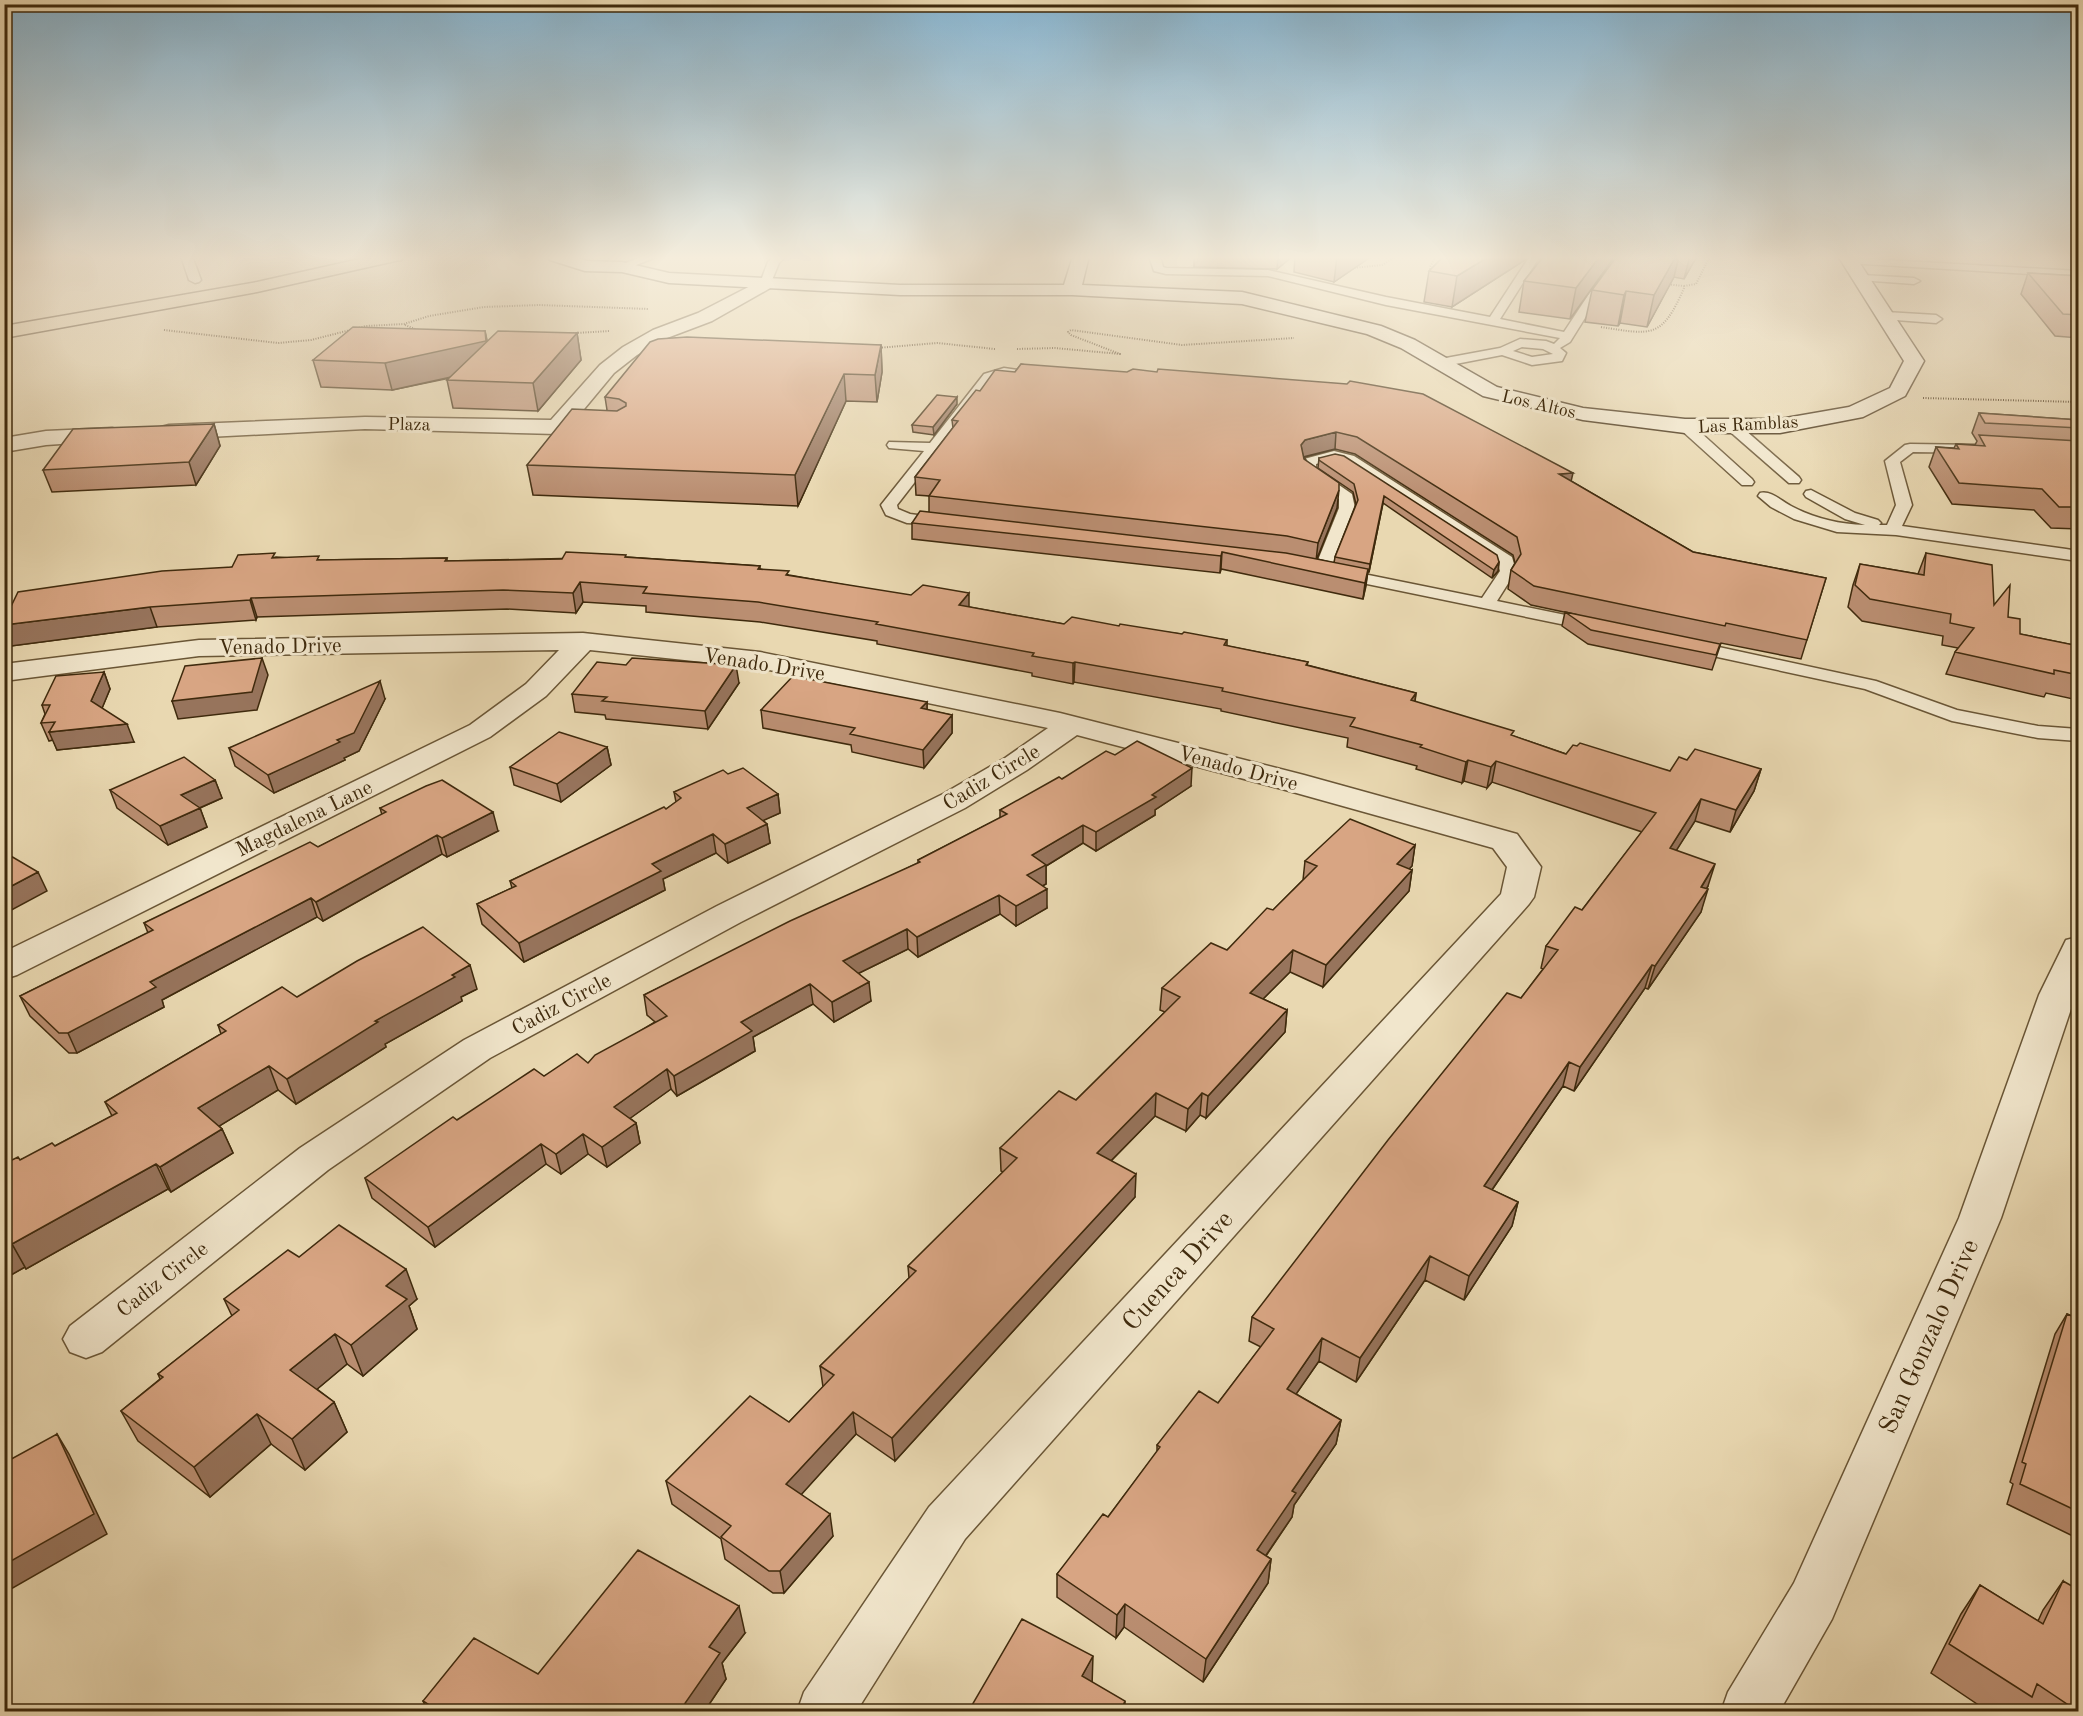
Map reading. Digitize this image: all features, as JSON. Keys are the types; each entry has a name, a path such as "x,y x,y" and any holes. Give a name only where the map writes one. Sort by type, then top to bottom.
{"street":[{"name":"Plaza","path":"4,445 46,438 365,423 568,428 607,369 630,351 656,336"},
{"name":"Los Altos","path":"1389,336 1408,344 1490,392 1583,414 1685,426"},
{"path":"1898,336 1914,361 1898,392"},
{"name":"Las Ramblas","path":"1685,426 1780,426 1855,412 1898,392"},
{"name":"Venado Drive","path":"4,673 199,648 584,641 760,660 1072,725 1293,782 1505,841"},
{"name":"Magdalena Lane","path":"4,967 480,731 536,690 584,641"},
{"name":"Cadiz Circle","path":"86,1339 314,1159 477,1049 729,914 954,801 1016,764 1072,725"},
{"name":"Cuenca Drive","path":"824,1712 947,1523 1517,897 1524,867 1505,841"},
{"name":"San Gonzalo Drive","path":"1748,1712 1813,1601 1980,1218 2057,995 2079,948"}],"lane":[{"path":"1555,349 1568,336"},
{"path":"1520,343 1533,343 1555,349 1560,353 1558,358 1551,361 1520,359 1449,368 1506,351 1510,345 1520,343"},
{"path":"1506,351 1520,359"},
{"path":"954,523 906,518 891,512 889,505 989,376 1004,372 1038,375"},
{"path":"1685,426 1748,482"},
{"path":"1732,426 1794,480"},
{"path":"894,445 934,447"},
{"path":"1893,530 1904,505 1892,460 1910,448 1998,450"},
{"path":"1322,570 1347,508 1347,497 1309,471 1309,462 1334,455 1349,459 1506,560 1509,571 1487,604"},
{"path":"1732,469 1778,466"},
{"path":"1811,494 1850,516 1893,530"},
{"path":"1765,496 1784,509 1811,522 1847,529 1893,530 1978,543 2054,550 2079,556"},
{"path":"1303,566 1603,627"},
{"path":"1673,641 1870,685 1952,715 2038,732 2079,735"}],"path":[{"path":"215,336 278,343 326,336"},
{"path":"1017,349 1054,348 1120,354 1074,336"},
{"path":"1115,336 1141,341 1210,345 1309,336"},
{"path":"868,349 919,344 994,349"},
{"path":"1898,392 1937,399 2079,402"}],"building":[{"path":"342,336 486,336 486,341 385,363 313,360"},
{"path":"493,336 574,336 533,383 447,380"},
{"path":"687,337 881,345 875,375 844,374 795,475 527,465 572,409 617,411 626,406 626,403 619,399 605,397 650,342 658,339"},
{"path":"1021,364 1127,372 1133,369 1157,372 1158,369 1347,384 1350,381 1423,394 1573,473 1559,474 1693,552 1826,578 1807,640 1726,623 1725,626 1534,586 1511,570 1521,554 1517,537 1357,437 1336,432 1305,440 1301,445 1304,459 1339,483 1339,490 1318,543 1287,536 929,496 940,480 915,477 958,421 952,420 976,390 980,391 995,370 1015,372"},
{"path":"937,395 957,397 933,427 912,425"},
{"path":"1979,413 2079,420 2079,428 1985,423"},
{"path":"214,424 189,462 43,470 73,429"},
{"path":"1979,435 2079,441 2079,507 2059,507 2042,489 1959,483 1936,447 1959,449 1956,444 1985,446"},
{"path":"1335,454 1344,456 1497,555 1499,562 1494,570 1384,496 1370,564 1335,557 1358,500 1354,484 1319,460 1319,458"},
{"path":"920,511 1286,553 1368,569 1365,583 1222,552 1221,556 912,523"},
{"path":"566,552 760,566 758,569 789,571 786,575 911,595 923,585 969,593 959,605 1064,624 1072,617 1119,626 1120,624 1182,634 1184,632 1227,640 1224,645 1308,662 1306,665 1416,693 1411,700 1514,731 1511,735 1566,754 1573,745 1577,746 1580,743 1670,771 1679,757 1687,760 1695,749 1761,769 1736,810 1701,799 1670,848 1715,864 1701,887 1708,889 1655,966 1652,965 1580,1067 1569,1062 1484,1186 1518,1202 1469,1276 1430,1256 1360,1358 1322,1338 1287,1389 1341,1420 1292,1491 1296,1493 1257,1550 1271,1559 1206,1659 1125,1604 1117,1615 1057,1574 1103,1514 1108,1517 1160,1447 1157,1445 1199,1391 1218,1403 1274,1329 1252,1317 1388,1140 1507,993 1521,998 1558,950 1546,946 1575,907 1582,910 1656,813 1496,761 1491,767 1468,760 1466,762 1420,747 1422,745 1350,726 1355,718 1222,691 1223,688 1032,656 1034,653 876,624 878,622 758,602 643,593 647,587 580,582 573,593 503,590 251,598 250,600 150,607 4,625 18,592 162,571 232,567 238,555 275,553 272,558 319,556 317,560 447,558 445,561 562,559"},
{"path":"1926,553 1992,565 1994,605 2010,585 2008,617 2020,619 2020,634 2079,646 2079,675 2054,670 2054,674 1955,652 1974,628 1950,623 1951,614 1870,599 1855,585 1860,564 1924,575"},
{"path":"1565,612 1720,644 1716,655 1591,630"},
{"path":"262,658 252,692 172,701 185,666"},
{"path":"632,658 736,665 705,711 602,701 607,697 572,694 597,662 626,665"},
{"path":"104,672 91,701 127,724 49,732 55,722 41,723 50,705 42,705 56,676"},
{"path":"793,676 927,702 921,708 952,715 923,750 850,734 855,728 761,710"},
{"path":"380,681 354,733 337,740 340,742 268,775 229,748"},
{"path":"559,732 607,747 557,784 510,767"},
{"path":"1137,741 1192,768 1152,795 1156,797 1096,832 1083,825 1032,855 1046,865 1027,875 1047,889 1016,906 999,895 917,937 907,929 843,961 869,982 832,1002 810,984 741,1022 752,1031 674,1076 667,1069 614,1107 636,1123 602,1147 583,1134 556,1154 541,1144 428,1227 365,1178 453,1117 457,1120 534,1069 544,1076 577,1054 588,1063 595,1055 667,1016 644,995 790,921 920,862 918,860 1007,814 1000,810 1059,777 1062,779 1106,751 1115,755"},
{"path":"184,757 215,780 181,795 200,808 160,826 110,790"},
{"path":"743,768 778,794 747,808 767,824 725,844 713,834 652,864 661,871 519,943 477,904 516,886 510,881 664,807 666,809 681,798 674,792 723,770 728,774"},
{"path":"442,780 493,812 442,838 437,835 316,902 311,898 150,982 156,987 68,1033 59,1033 20,996 153,930 144,923 310,842 318,847 386,812 380,808"},
{"path":"1350,819 1415,845 1397,864 1412,870 1326,965 1293,950 1250,993 1287,1010 1208,1096 1202,1093 1188,1109 1156,1093 1097,1153 1136,1174 892,1438 853,1412 786,1484 830,1514 780,1571 769,1571 721,1537 731,1526 666,1481 750,1396 789,1422 834,1375 820,1366 916,1271 908,1266 1017,1158 1000,1148 1059,1091 1076,1100 1180,997 1162,988 1211,943 1227,950 1267,908 1273,910 1317,866 1305,861"},
{"path":"4,852 38,872 4,890"},
{"path":"423,927 470,965 452,975 455,977 375,1021 378,1022 287,1079 269,1066 198,1108 222,1129 160,1167 156,1164 12,1244 11,1242 4,1246 4,1164 18,1157 20,1160 52,1143 55,1146 117,1113 105,1102 226,1031 218,1025 282,987 297,997 357,961"},
{"path":"339,1225 406,1269 386,1286 407,1299 351,1345 335,1334 290,1370 334,1402 292,1439 257,1414 194,1467 121,1411 163,1377 158,1374 239,1310 224,1299 288,1250 299,1257"},
{"path":"2067,1314 2079,1319 2079,1512 2020,1484 2026,1464 2022,1462"},
{"path":"57,1434 94,1514 4,1565 4,1463"},
{"path":"638,1550 739,1606 709,1647 720,1653 679,1712 664,1712 655,1705 650,1712 440,1712 423,1701 474,1638 538,1674"},
{"path":"2063,1581 2079,1590 2079,1712 2037,1684 2032,1697 1949,1644 1980,1585 2043,1624"},
{"path":"1022,1619 1093,1656 1082,1676 1125,1701 1120,1712 968,1712"}]}
